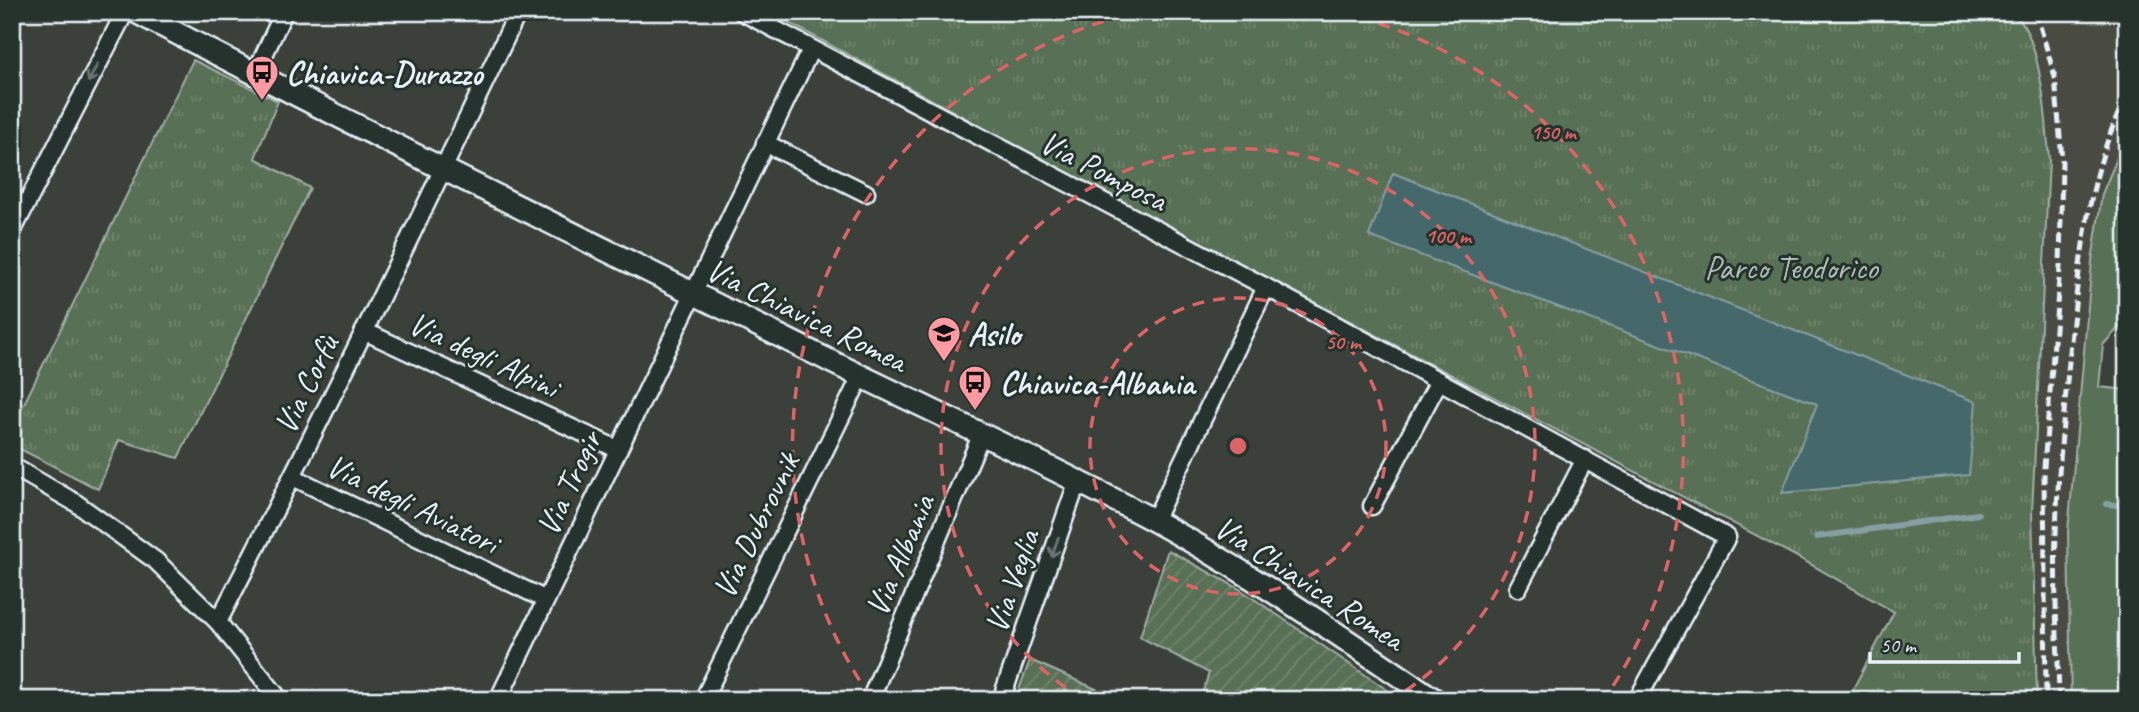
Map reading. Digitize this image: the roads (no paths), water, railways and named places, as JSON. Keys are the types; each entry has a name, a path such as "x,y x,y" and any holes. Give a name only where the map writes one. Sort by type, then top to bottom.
{"street":[{"path":"12,232 125,12"},
{"name":"Via Chiavica Romea","path":"136,12 443,171 982,433 1154,521 1272,590 1435,700"},
{"path":"255,74 284,12"},
{"name":"Via Corfù","path":"219,622 443,171 518,12"},
{"name":"Via Pomposa","path":"742,12 1266,287 1727,537 1637,700"},
{"name":"Via Trogir","path":"498,700 811,49"},
{"path":"765,143 866,194"},
{"path":"1154,521 1266,287"},
{"name":"Via degli Alpini","path":"364,331 617,449"},
{"name":"Via Dubrovnik","path":"703,700 861,376"},
{"path":"1372,506 1439,381"},
{"name":"Via Albania","path":"870,700 982,433"},
{"path":"1518,588 1585,459"},
{"path":"12,466 76,503 156,561 219,622 280,700"},
{"path":"12,475 34,479"},
{"name":"Via degli Aviatori","path":"293,477 546,600"},
{"name":"Via Veglia","path":"1001,700 1077,483"}],"water":[{"path":"1393,173 1976,402 1969,475 1782,493 1817,404 1369,236"}],"waterway":[{"path":"2107,504 2127,506"},
{"path":"1816,537 1978,514"}],"railway":[{"path":"2036,12 2055,77 2062,160 2060,267 2044,467 2046,700"},
{"path":"2059,700 2056,534 2060,455 2073,322 2080,264 2096,177 2127,95"}],"place":[{"name":"Chiavica-Durazzo","path":"262,102"},
{"name":"Asilo","path":"944,363"},
{"name":"Chiavica-Albania","path":"975,412"}],"park label":[{"name":"Parco Teodorico","path":"1791,267"}]}
